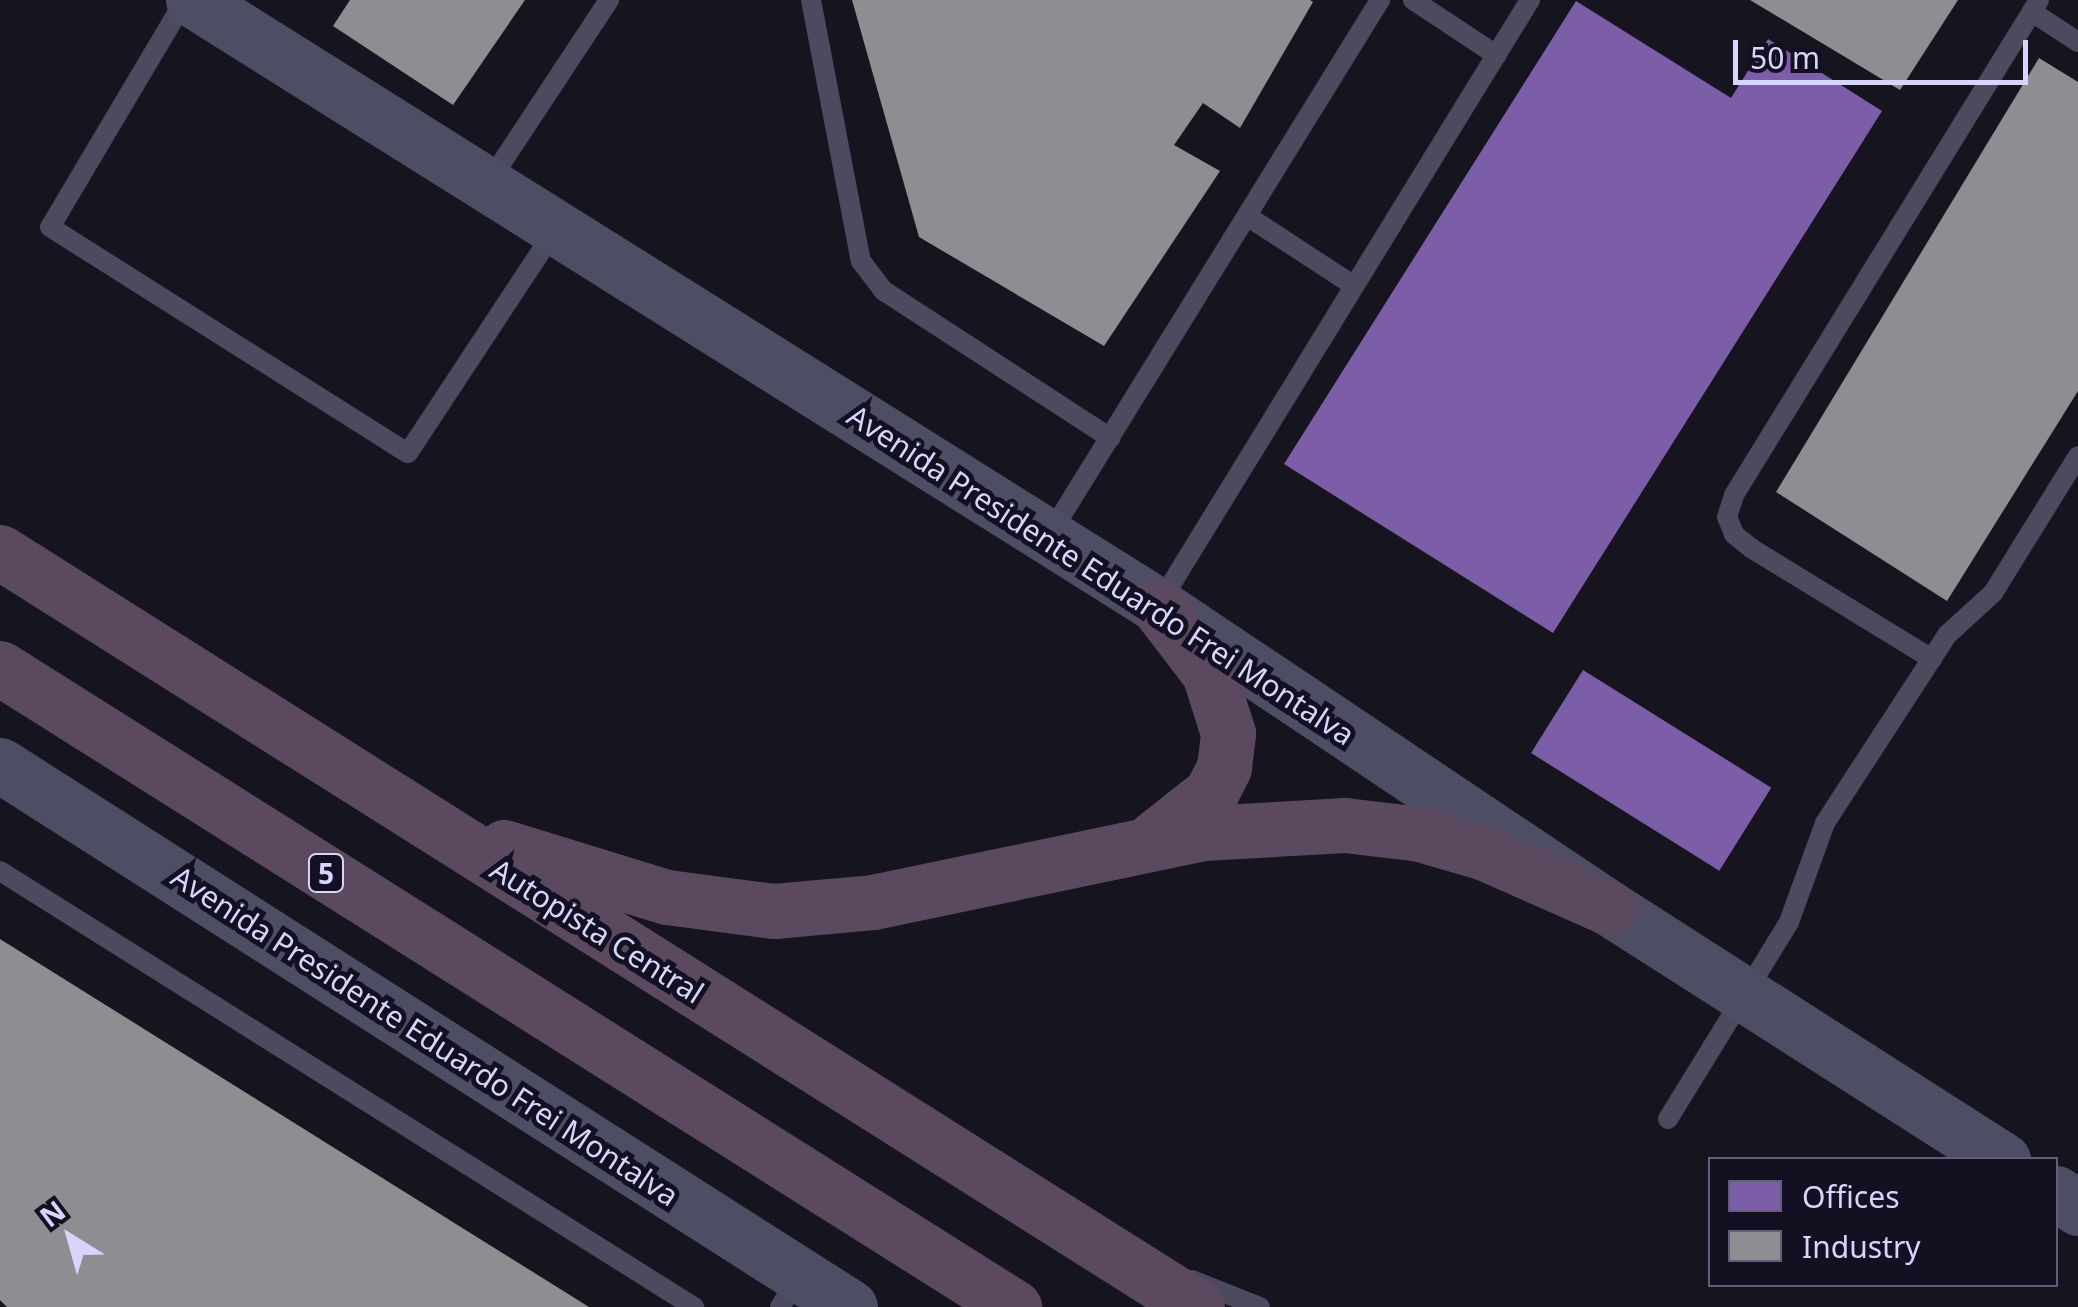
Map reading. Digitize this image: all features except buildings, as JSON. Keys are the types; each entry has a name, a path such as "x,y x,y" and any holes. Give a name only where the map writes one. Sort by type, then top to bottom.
{"highway":[{"name":"Autopista Central","path":"0,552 1197,1307"},
{"path":"1148,842 1212,793 1224,766 1228,734 1209,673 1158,606"},
{"name":"5","path":"0,668 1001,1300"},
{"path":"372,790 555,866 724,908 804,910 873,902 1148,842 1276,825 1376,827 1485,853 1609,908"}],"main road":[{"name":"Avenida Presidente Eduardo Frei Montalva","path":"189,0 1158,606 1609,908 1997,1157"},
{"name":"Avenida Presidente Eduardo Frei Montalva","path":"0,765 789,1291 850,1307"}],"lane":[{"path":"189,0 50,227 408,453 556,228"},
{"path":"486,186 609,0"},
{"path":"812,0 861,261 884,291 1110,438"},
{"path":"1048,538 1380,0"},
{"path":"1412,0 1496,55"},
{"path":"1158,606 1530,0"},
{"path":"1932,659 1751,548 1734,534 1727,517 1734,495 2036,6 2078,42"},
{"path":"1247,216 1353,285"},
{"path":"1668,1119 1748,997 1790,922 1825,823 1932,659 1993,593 2078,456"},
{"path":"0,871 694,1307"},
{"path":"1089,1240 1260,1307"}]}
